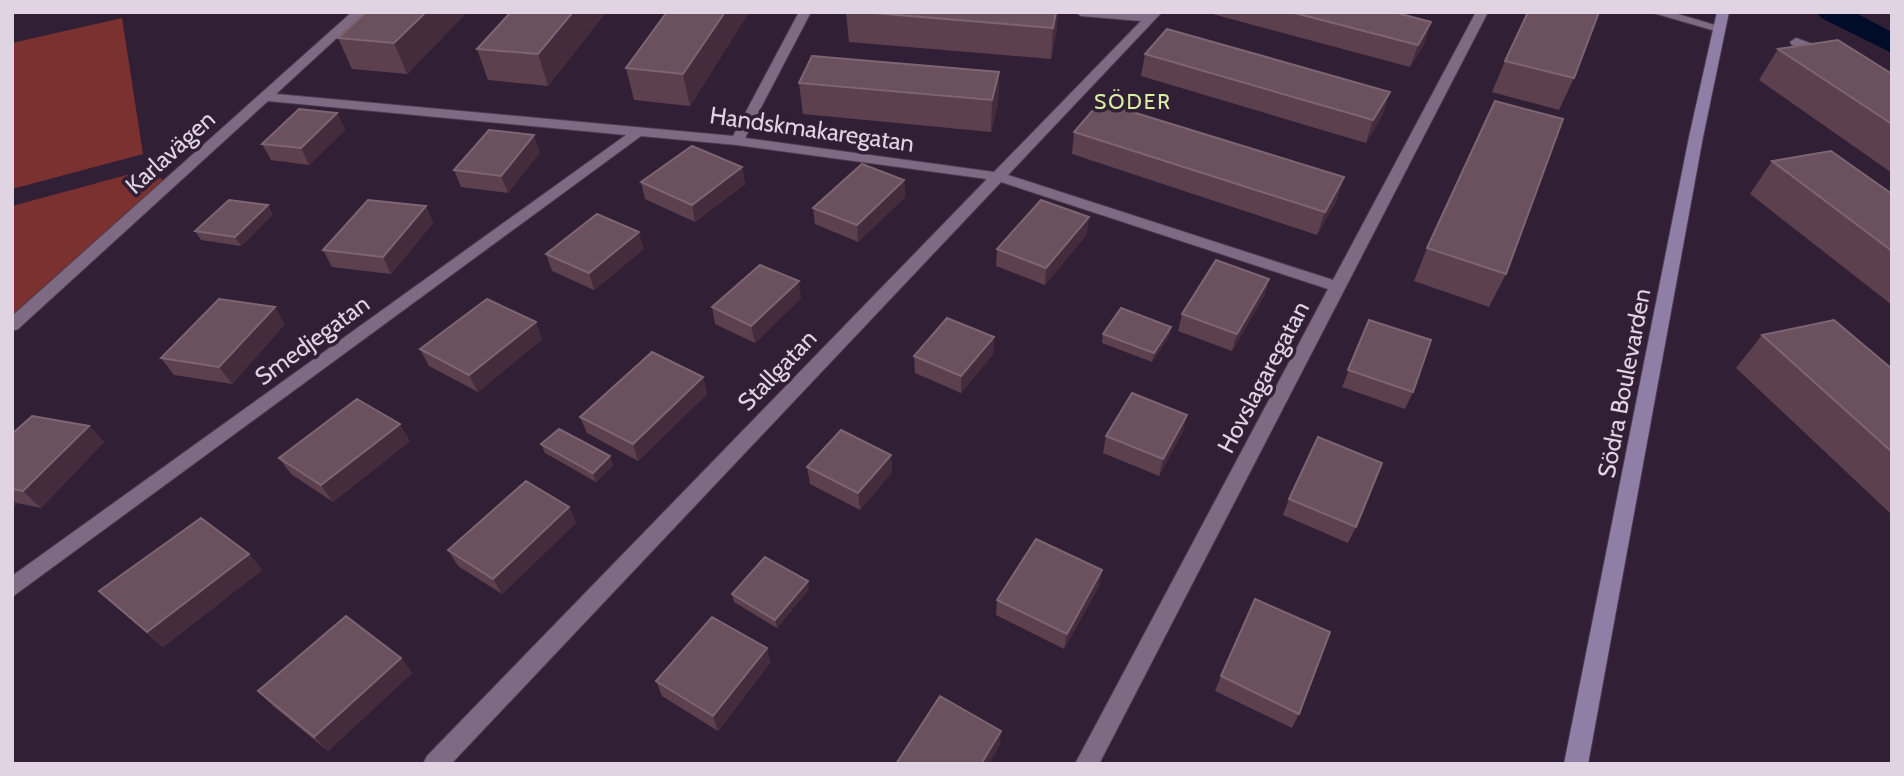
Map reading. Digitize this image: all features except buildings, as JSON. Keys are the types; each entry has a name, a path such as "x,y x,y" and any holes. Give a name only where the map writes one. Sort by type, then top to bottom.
{"main road":[{"name":"Södra Boulevarden","path":"1576,764 1721,20"}],"street":[{"name":"Karlavägen","path":"12,325 359,12"},
{"path":"737,141 805,12"},
{"path":"1081,12 1154,15"},
{"name":"Hovslagaregatan","path":"1087,764 1482,12"},
{"path":"1656,12 1721,20"},
{"name":"Stallgatan","path":"435,764 996,176 1154,15"},
{"path":"1796,42 1833,56"},
{"name":"Handskmakaregatan","path":"264,97 737,141 996,176 1338,287"},
{"name":"Smedjegatan","path":"12,588 641,131"}],"shaded area":[{"path":"122,18 143,154 12,189 12,43"},
{"path":"149,169 168,184 12,325 12,206"}],"waterway":[{"path":"1831,12 1892,44"}],"district":[{"name":"SÖDER","path":"1133,101"}]}
